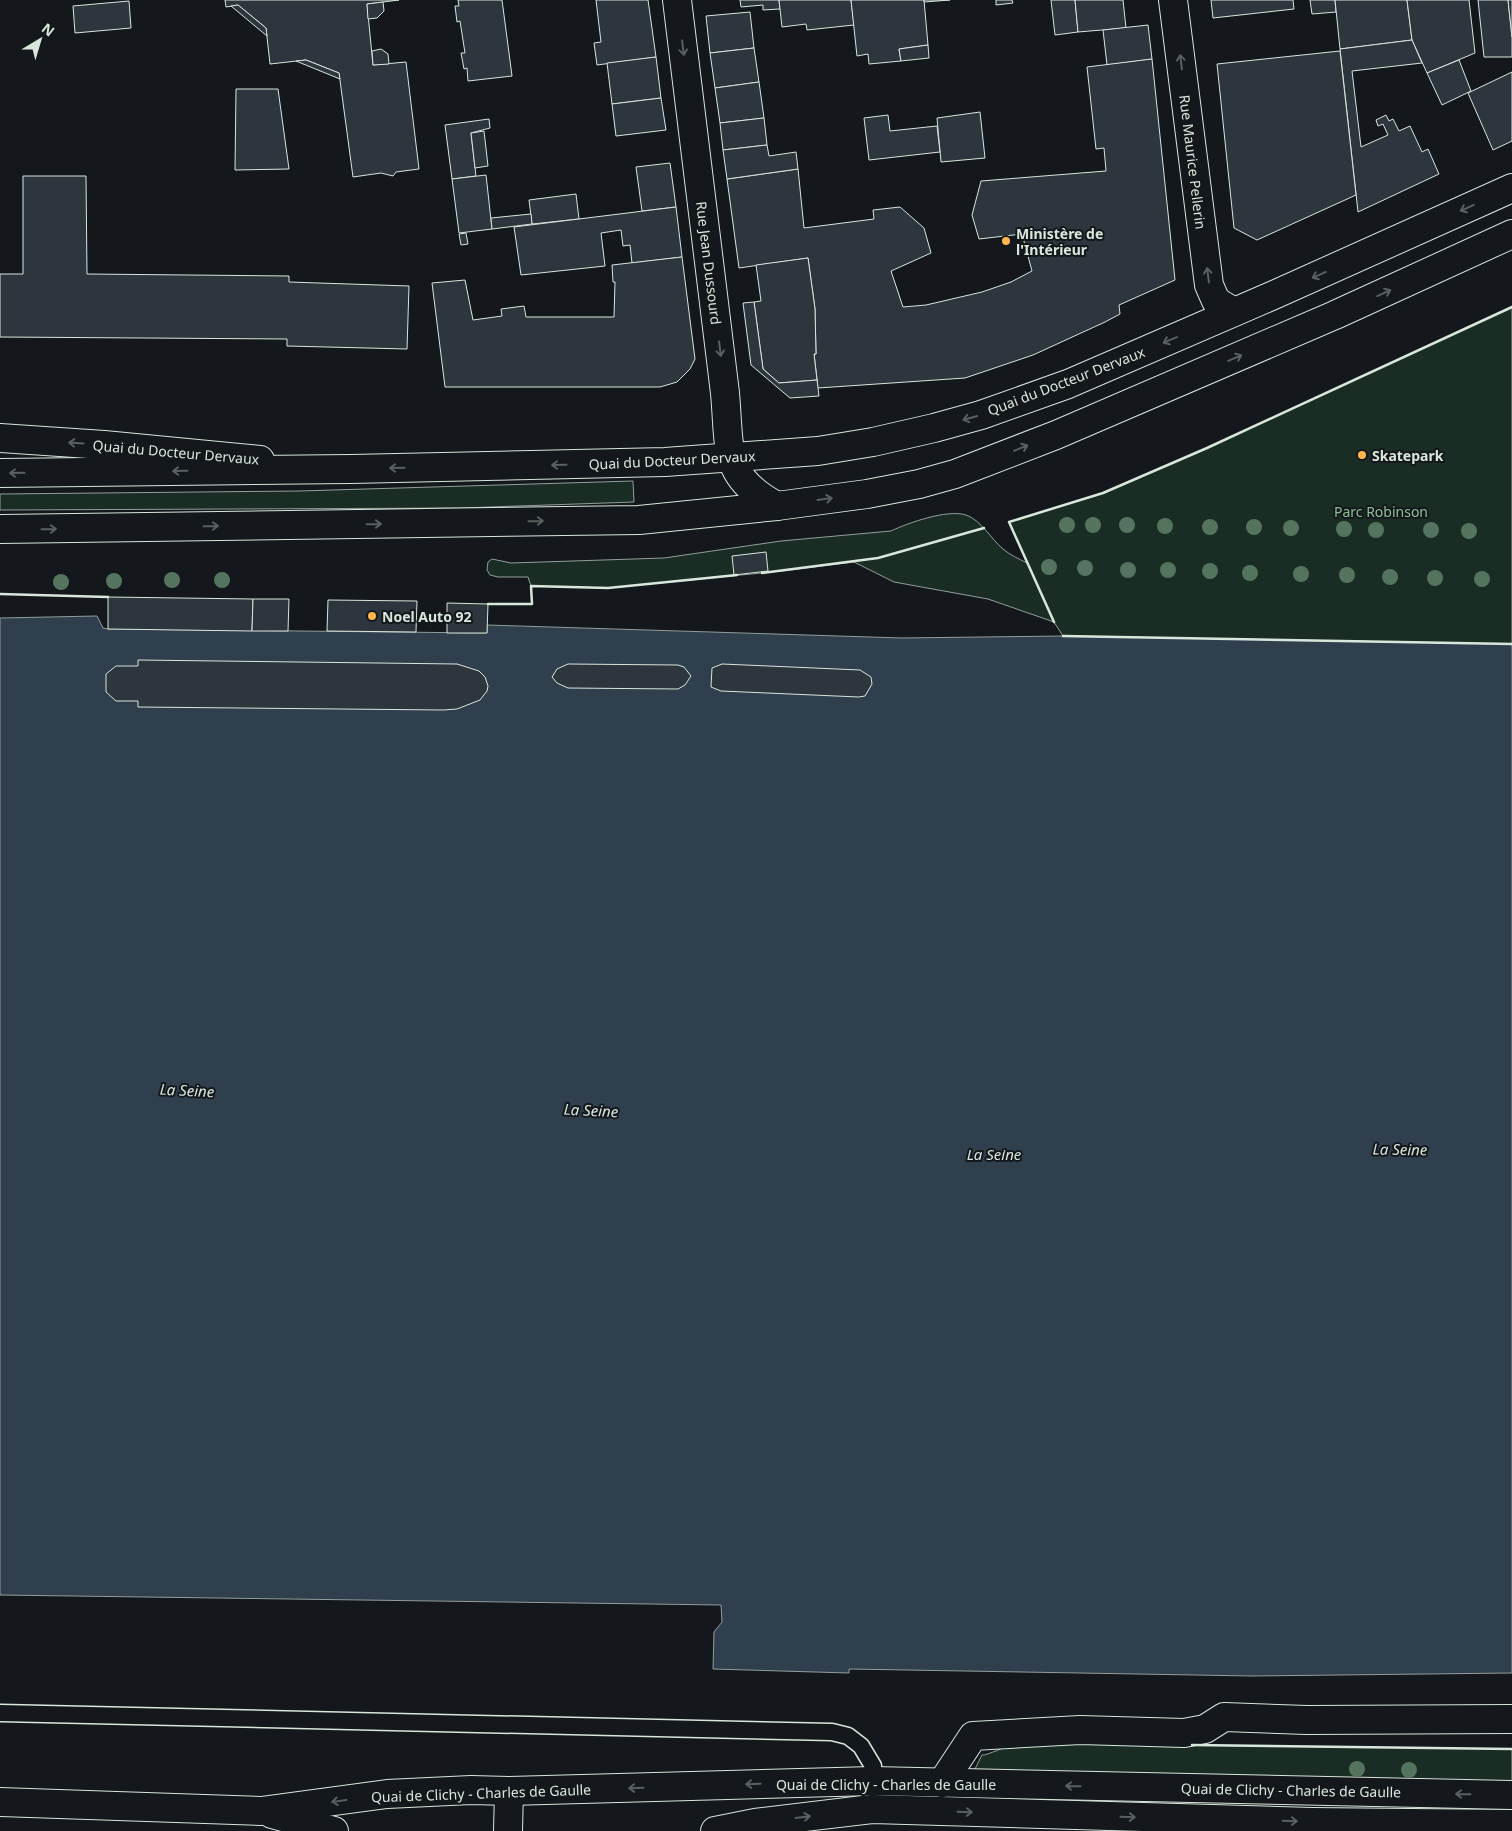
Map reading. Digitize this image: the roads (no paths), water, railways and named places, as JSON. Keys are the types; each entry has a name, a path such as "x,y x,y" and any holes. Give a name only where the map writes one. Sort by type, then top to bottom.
{"main road":[{"name":"Rue Jean Dussourd","path":"677,0 724,383 731,458 741,478 752,490 777,506"},
{"name":"Rue Maurice Pellerin","path":"1173,0 1209,285 1216,301 1234,312"},
{"name":"Quai du Docteur Dervaux","path":"0,473 351,469 665,462 818,451 873,442 952,423 1068,384 1512,188"},
{"path":"0,529 639,520 777,506 867,494 919,484 976,466 1056,435 1335,315 1512,234"},
{"name":"Quai du Docteur Dervaux","path":"0,438 104,445 351,469"},
{"path":"942,1783 973,1736 1080,1730 1184,1733 1205,1729 1224,1716 1307,1720 1512,1719"},
{"name":"Quai de Clichy - Charles de Gaulle","path":"0,1802 261,1811 387,1794 471,1790 509,1792 873,1781 1512,1795"},
{"path":"508,1831 509,1792"},
{"name":"Quai de Clichy - Charles de Gaulle","path":"715,1831 755,1823 872,1809 1312,1822 1512,1824"},
{"name":"Quai de Clichy - Charles de Gaulle","path":"261,1811 334,1831"}],"lane":[{"path":"0,1712 832,1732 848,1736 861,1746 873,1766 873,1781"}],"water":[{"name":"La Seine","path":"97,616 103,628 108,629 487,633 487,625 902,638 1063,636 1512,644 1512,1673 1252,1676 849,1669 849,1673 713,1669 714,1632 722,1622 721,1605 0,1595 0,618"}],"place":[{"name":"Ministère de l'Intérieur","path":"1006,241"},
{"name":"Skatepark","path":"1362,455"},
{"name":"Noel Auto 92","path":"372,616"}],"park label":[{"name":"Parc Robinson","path":"1381,511"}]}
